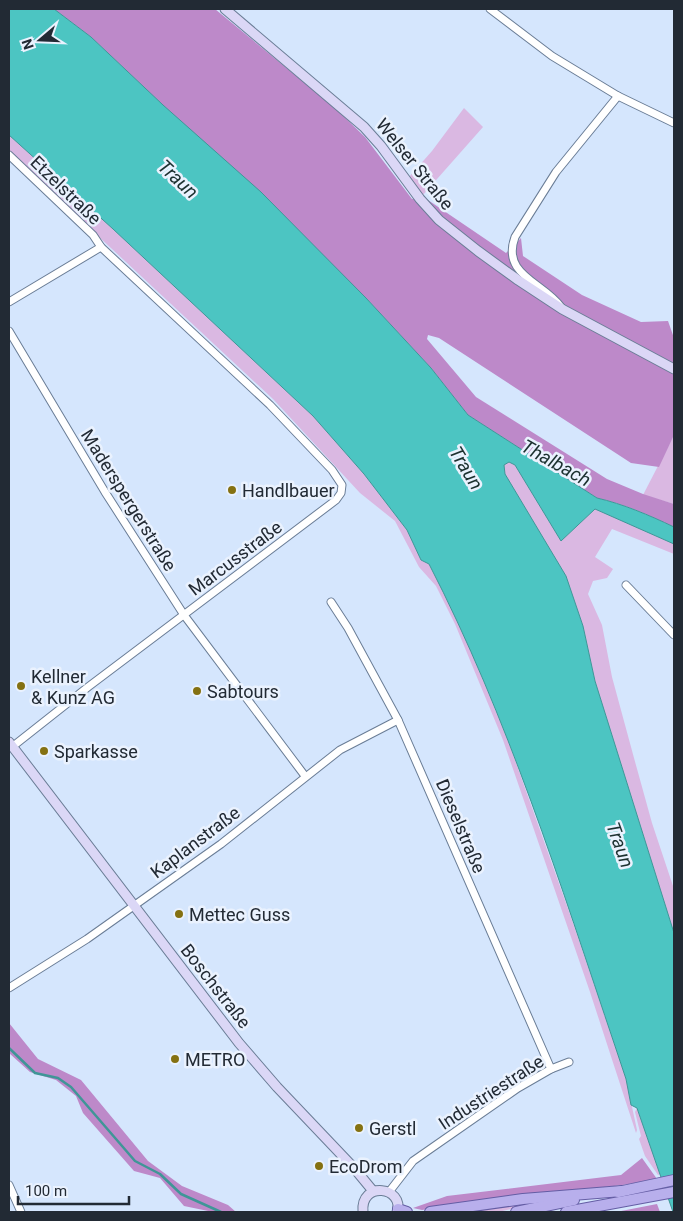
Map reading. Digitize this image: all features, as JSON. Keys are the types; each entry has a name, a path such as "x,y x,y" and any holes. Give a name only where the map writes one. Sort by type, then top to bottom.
{"main road":[{"name":"Welser Straße","path":"225,9 364,127 438,220 518,280 562,309 674,369"},
{"name":"Boschstraße","path":"10,745 240,1043 373,1191"},
{"path":"516,1212 674,1180"},
{"path":"363,1212 364,1200 373,1191 381,1190 389,1192 401,1211"},
{"path":"430,1212 523,1199 622,1191"},
{"path":"571,1212 674,1192"}],"street":[{"path":"490,9 552,56 618,96 674,123"},
{"path":"562,309 556,299 520,271 512,258 512,246 515,237 556,172 618,96"},
{"name":"Etzelstraße","path":"9,155 93,235 101,248"},
{"path":"9,302 101,248"},
{"name":"Marcusstraße","path":"10,745 284,540 336,500 341,493 342,485 332,470 270,405 101,248"},
{"name":"Maderspergerstraße","path":"9,331 105,492 184,615 305,776"},
{"path":"284,540 290,546"},
{"path":"626,585 674,635"},
{"name":"Dieselstraße","path":"331,602 348,628 398,720 551,1069"},
{"name":"Kaplanstraße","path":"9,988 87,938 221,844 340,750 398,720"},
{"name":"Industriestraße","path":"389,1192 413,1162 518,1088 551,1069 569,1062"},
{"path":"9,1185 21,1212"}],"shaded area":[{"path":"54,9 215,9 335,108 365,137 412,199 422,196 506,253 521,238 523,256 582,295 641,322 668,321 674,338 674,435 659,467 631,463 439,338 428,335 427,339 476,397 607,479 674,504 674,527 636,510 597,498 468,415 431,368 366,298 91,37"},
{"path":"464,108 483,127 422,196 409,177 432,151"},
{"path":"9,135 113,229 313,416 364,474 407,530 421,560 429,564 458,620 509,743 626,1079 637,1130 636,1133 590,992 503,740 455,624 436,586 419,567 395,521 360,493 273,399 9,153"},
{"path":"674,435 674,504 643,495"},
{"path":"509,462 515,465 561,541 595,509 674,544 674,554 612,529 595,557 613,569 607,578 593,581 588,594 602,625 612,677 634,758 652,823 674,889 674,933 595,681 583,626 566,576 505,474 504,465"},
{"path":"9,1023 38,1059 81,1080 148,1161 182,1186 228,1205 236,1212 213,1212 184,1206 160,1178 134,1171 83,1113 76,1096 56,1080 30,1072 9,1053"},
{"path":"637,1108 660,1174 658,1175 645,1156 639,1139 641,1136 635,1112"},
{"path":"642,1158 657,1179 623,1185 482,1201 422,1210 413,1208 447,1196 621,1175"},
{"path":"542,1202 498,1212 455,1212"},
{"path":"657,1204 660,1212 616,1212"}],"water":[{"name":"Traun","path":"9,9 54,9 91,37 163,105 261,192 366,298 431,368 468,415 597,498 636,510 674,527 674,544 595,509 561,541 515,465 509,462 504,465 505,474 566,576 583,626 595,681 674,933 674,1212 637,1108 631,1105 626,1079 531,801 484,681 429,564 421,560 407,530 364,474 313,416 113,229 9,135"}],"waterway":[{"path":"9,1048 35,1073 58,1078 71,1087 135,1161 160,1174 181,1194 221,1212"}],"place":[{"name":"Handlbauer","path":"232,490"},
{"name":"Kellner & Kunz AG","path":"21,686"},
{"name":"Sabtours","path":"197,691"},
{"name":"Sparkasse","path":"44,751"},
{"name":"Mettec Guss","path":"179,914"},
{"name":"METRO","path":"175,1059"},
{"name":"Gerstl","path":"359,1128"},
{"name":"EcoDrom","path":"319,1166"}],"water label":[{"name":"Thalbach","path":"556,463"}]}
